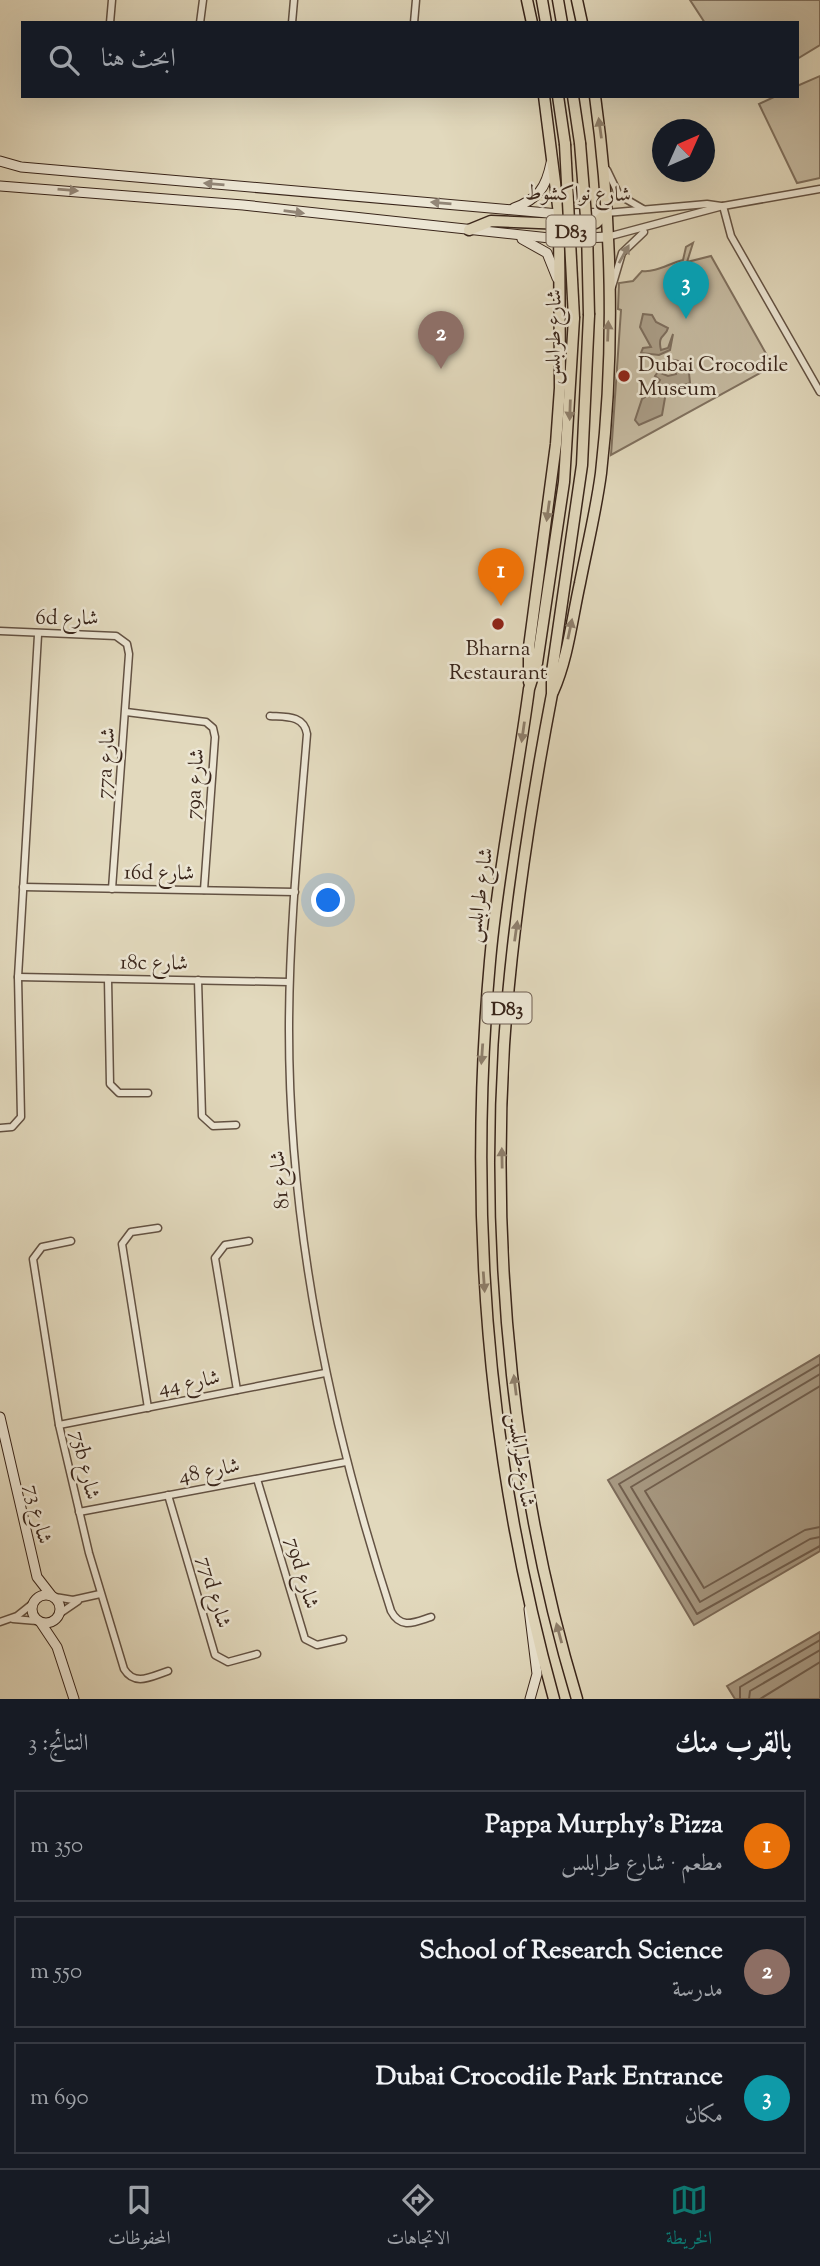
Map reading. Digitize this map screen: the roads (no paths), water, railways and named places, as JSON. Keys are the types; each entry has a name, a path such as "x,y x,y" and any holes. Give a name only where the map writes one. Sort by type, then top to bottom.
{"highway":[{"path":"527,0 532,21"},
{"path":"542,0 547,21"},
{"path":"558,0 562,21"},
{"path":"577,0 582,21"},
{"path":"529,689 528,656 559,416 559,219 544,98"},
{"name":"شارع طرابلس","path":"554,1699 528,1601 504,1475 488,1350 480,1146 490,957 529,689 537,663 564,482 574,318 565,144 558,98"},
{"name":"شارع طرابلس","path":"573,98 587,229 589,315 582,465 508,1003 502,1118 503,1218 508,1309 522,1446 555,1616 577,1699"},
{"path":"552,694 563,666 598,495 603,452 609,291 604,160 595,98"},
{"path":"469,230 491,221 559,219 592,224 606,213"}],"street":[{"path":"110,21 112,0"},
{"path":"200,21 202,0"},
{"path":"292,21 294,0"},
{"path":"414,21 416,0"},
{"path":"509,209 528,202 542,191 553,156"},
{"path":"604,160 620,195 633,205 652,210"},
{"name":"شارع نواكشوط","path":"0,161 31,168 509,209 559,219"},
{"name":"شارع نواكشوط","path":"0,186 243,205 559,239 607,237 653,227 723,206"},
{"path":"820,189 723,206 732,236 820,392"},
{"name":"شارع نواكشوط","path":"606,213 703,204 723,206"},
{"path":"609,291 622,253 634,239 653,227"},
{"path":"511,234 538,246 550,258 560,296"},
{"name":"6d شارع","path":"0,633 112,636 124,640"},
{"path":"0,1128 12,1127 21,1116 18,977 38,635"},
{"name":"77a شارع","path":"112,889 129,654 124,640"},
{"name":"79a شارع","path":"126,712 206,722 213,727 215,737 204,890"},
{"name":"شارع 81","path":"270,716 298,719 306,730 289,982 290,1081 296,1179 308,1276 346,1462 394,1616 408,1624 432,1617"},
{"name":"16d شارع","path":"23,887 295,892"},
{"name":"18c شارع","path":"18,977 289,982"},
{"path":"108,979 110,1084 119,1093 148,1093"},
{"path":"198,980 202,1116 213,1126 236,1125"},
{"path":"148,1408 122,1244 131,1232 158,1228"},
{"name":"75b شارع","path":"71,1241 42,1247 33,1259 59,1425 100,1594 126,1673 138,1680 168,1671"},
{"path":"237,1390 215,1258 225,1245 249,1241"},
{"name":"شارع 44","path":"59,1425 326,1373"},
{"name":"شارع 73","path":"0,1417 37,1577 33,1602"},
{"name":"شارع 48","path":"79,1513 346,1462"},
{"name":"79d شارع","path":"257,1479 305,1639 317,1645 342,1639"},
{"name":"77d شارع","path":"168,1496 215,1655 228,1662 257,1654"},
{"name":"شارع 73","path":"37,1577 53,1596"},
{"path":"0,1622 11,1619 50,1623 80,1600 100,1594"},
{"path":"11,1619 41,1595 80,1600"},
{"path":"53,1596 60,1605 57,1647"},
{"path":"528,1601 537,1674 530,1699"},
{"path":"33,1602 32,1613 57,1647 74,1699"}],"water":[{"path":"643,314 652,315 656,322 668,328 661,338 661,350 668,348 673,334 670,350 659,355 641,353 643,348 651,347 640,327"},
{"path":"674,360 688,363 690,383 666,392 662,415 639,425 635,420 642,399 653,392 660,380 655,376 658,372 668,376 676,374"},
{"path":"820,1355 820,1551 694,1625 608,1480"},
{"path":"820,1632 820,1699 735,1699 727,1686"}],"place":[{"name":"Dubai Crocodile Park Entrance","path":"686,319"},
{"name":"School of Research Science","path":"441,369"},
{"name":"Dubai Crocodile Museum","path":"624,376"},
{"name":"Pappa Murphy's Pizza","path":"501,606"},
{"name":"Bharna Restaurant","path":"498,624"}]}
